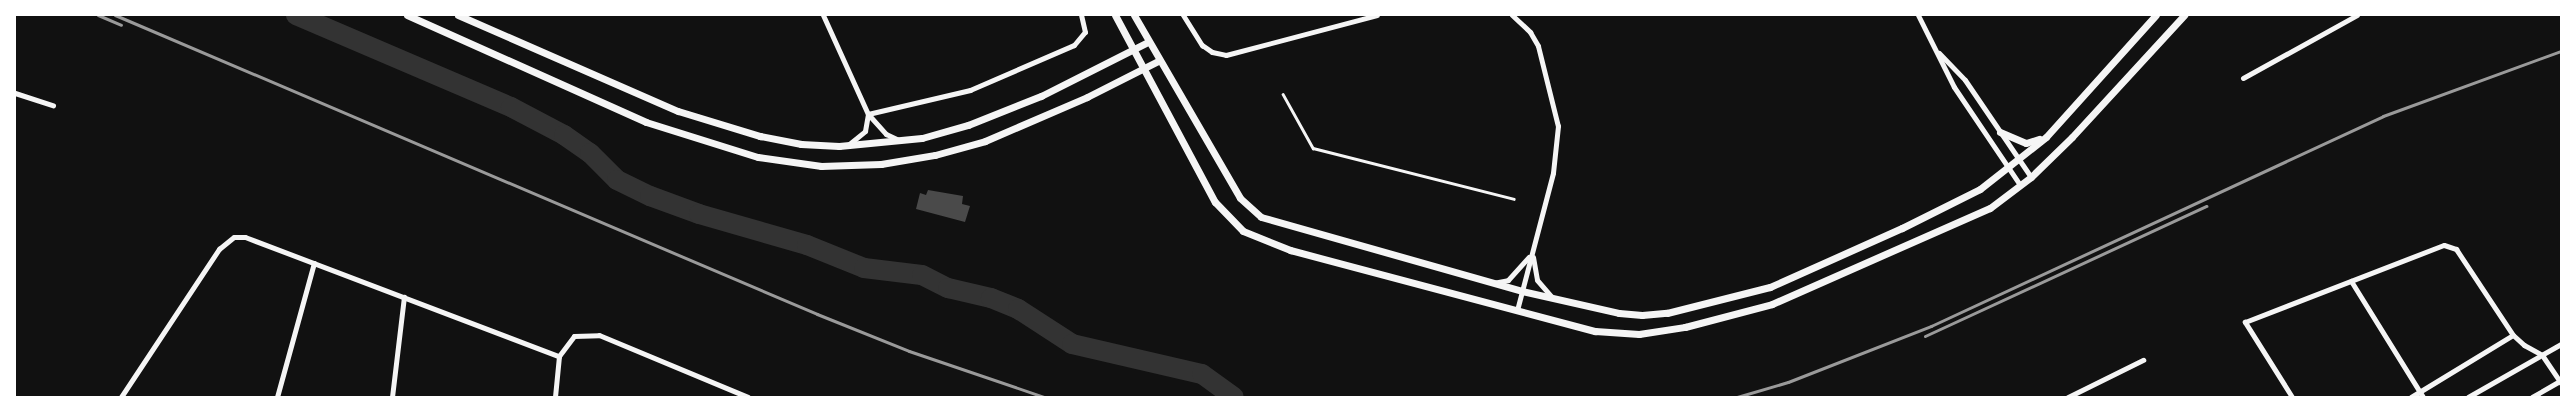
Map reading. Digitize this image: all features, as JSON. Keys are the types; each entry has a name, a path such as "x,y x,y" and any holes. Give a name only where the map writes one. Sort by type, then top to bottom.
{"street":[{"path":"407,15 646,122 758,157 821,166 881,164 935,155 985,141 1158,61"},
{"path":"458,15 634,92 722,126 801,144 848,145 900,141 968,125 1010,110 1148,42"},
{"path":"823,15 868,114 886,134 900,141"},
{"path":"868,114 939,100 970,90 1074,45 1085,32 1080,15"},
{"path":"1115,15 1142,69 1215,202 1243,231 1290,250 1616,334 1661,332 1772,304 1990,208 2031,177 2072,137 2184,15"},
{"path":"1134,15 1158,61 1240,198 1262,217 1522,291 1619,313 1642,315 1667,313 1770,287 1944,208 1980,189 2046,137 2156,15"},
{"path":"1183,15 1202,45 1212,52 1226,55 1377,15"},
{"path":"1512,15 1530,32 1538,46 1558,126 1553,173 1517,310"},
{"path":"1918,15 1954,87 2020,185"},
{"path":"2243,78 2349,17 2357,15"},
{"path":"1935,49 1965,80 2031,177"},
{"path":"15,94 53,105"},
{"path":"848,145 865,131 868,114"},
{"path":"2000,132 2026,143 2046,137"},
{"path":"121,397 219,249 234,237 245,237 559,356"},
{"path":"2292,397 2245,322 2444,246 2456,249 2513,334 2524,345 2542,355 2560,381 2532,397"},
{"path":"1493,283 1508,280 1524,266 1532,252"},
{"path":"1532,252 1537,280 1554,298"},
{"path":"277,397 314,263"},
{"path":"2351,281 2421,394"},
{"path":"392,397 404,297"},
{"path":"2411,397 2421,394 2513,334"},
{"path":"555,397 559,356 574,336 599,336 748,397"},
{"path":"2468,397 2561,344"},
{"path":"2068,397 2143,360"}],"lane":[{"path":"1283,94 1313,148 1514,199"}],"building":[{"path":"928,190 963,196 962,204 970,206 965,222 916,209 920,193 926,195"}],"waterway":[{"path":"296,15 511,107 564,135 590,153 617,180 650,196 699,214 807,245 864,268 922,275 948,288 991,298 1018,309 1072,344 1202,374 1234,397"}],"railway":[{"path":"98,15 121,25"},
{"path":"115,15 817,314 909,351 1044,397"},
{"path":"1737,397 1788,382 1931,326 2383,116 2561,51"},
{"path":"1925,336 2206,206"}]}
